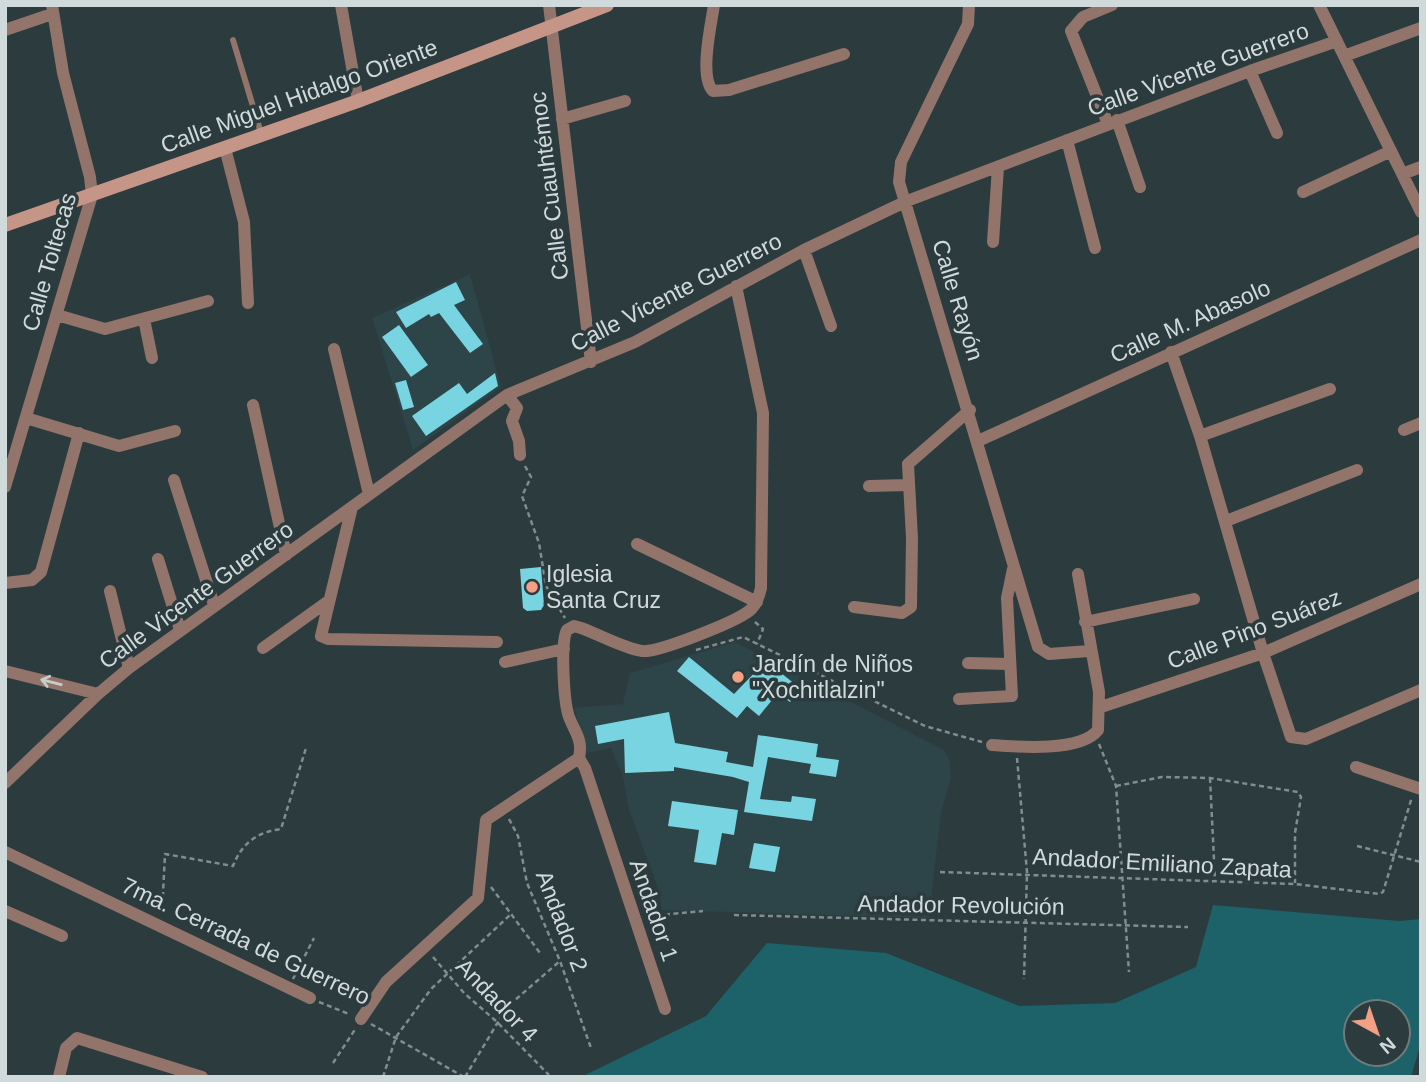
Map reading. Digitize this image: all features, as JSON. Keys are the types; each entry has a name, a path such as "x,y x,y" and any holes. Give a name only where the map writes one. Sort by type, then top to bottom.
{"street":[{"path":"341,5 358,101"},
{"name":"Calle Cuauhtémoc","path":"549,5 591,362"},
{"name":"Calle Miguel Hidalgo Oriente","path":"5,225 358,101 607,5"},
{"path":"714,5 706,65 707,81 713,91 729,90 844,54"},
{"name":"Calle Rayón","path":"969,5 968,24 901,162 899,182 970,410 1013,568 1040,650 1049,654 1089,651"},
{"path":"1112,5 1083,17 1071,31 1140,187"},
{"path":"1319,5 1421,212"},
{"path":"5,30 52,10"},
{"name":"Calle Toltecas","path":"5,487 92,195 52,10"},
{"path":"1344,56 1421,28"},
{"name":"Calle Vicente Guerrero","path":"5,783 129,668 507,395 591,362 644,337 804,250 907,201 1250,71 1337,41"},
{"path":"1250,71 1277,133"},
{"path":"562,119 625,101"},
{"path":"1067,140 1095,248"},
{"path":"225,148 244,222 248,303"},
{"path":"1303,192 1391,151"},
{"path":"1402,174 1421,166"},
{"path":"993,242 998,167"},
{"name":"Calle M. Abasolo","path":"978,441 1421,240"},
{"path":"804,250 831,326"},
{"path":"570,627 581,628 632,649 647,651 670,645 739,617 757,602 761,588 763,413 736,286"},
{"path":"57,315 105,329 208,301"},
{"path":"144,319 152,358"},
{"path":"334,349 369,494"},
{"path":"1171,352 1200,436 1289,733 1295,740 1306,739 1421,690"},
{"path":"1200,436 1330,389"},
{"path":"507,395 517,408 512,421 519,441 520,455"},
{"path":"253,405 286,555"},
{"path":"854,607 902,613 911,607 912,538 907,470 912,459 970,410"},
{"path":"26,418 119,446 175,431"},
{"path":"1405,430 1421,423"},
{"path":"5,583 38,577 79,433"},
{"path":"1226,522 1357,470"},
{"path":"174,480 214,605"},
{"path":"869,486 908,485"},
{"path":"352,507 320,633 328,639 497,642"},
{"path":"637,544 757,602"},
{"path":"158,559 180,630"},
{"name":"Calle Rayón","path":"959,699 1010,697 1007,586 1013,568"},
{"path":"992,745 1058,746 1093,736 1100,723 1101,707 1089,651 1078,573"},
{"name":"Calle Pino Suárez","path":"1101,707 1263,653 1421,584"},
{"path":"110,591 129,668"},
{"path":"1085,622 1194,598"},
{"path":"263,648 327,602"},
{"name":"Andador 1","path":"570,627 564,635 568,715 579,735 579,758 585,768 665,1009"},
{"path":"505,662 564,649"},
{"path":"968,663 1009,664"},
{"path":"5,671 98,694"},
{"path":"361,1019 386,982 478,898 483,876 484,823 502,807 579,758"},
{"path":"1356,767 1418,788"},
{"name":"7ma. Cerrada de Guerrero","path":"5,852 161,924 310,998"},
{"path":"5,911 62,936"},
{"path":"59,1077 66,1048 77,1038 202,1077"}],"lane":[{"path":"233,40 261,135"}],"path":[{"path":"520,455 531,477 522,496 539,543 546,586 570,627"},
{"path":"739,617 762,626 757,644"},
{"path":"738,638 743,637 925,726 992,745"},
{"path":"1093,736 1116,786 1129,972"},
{"path":"1016,747 1027,872 1024,979"},
{"path":"161,924 165,853 233,866 240,848 264,831 281,829 306,748"},
{"path":"1116,786 1162,777 1210,778 1300,794 1295,833 1295,884"},
{"path":"1210,778 1215,881"},
{"path":"1394,855 1418,788"},
{"name":"Andador 2","path":"502,807 518,836 527,883 560,961 591,1048"},
{"path":"1357,846 1421,862"},
{"name":"Andador Emiliano Zapata","path":"940,872 1027,872 1295,884 1381,894 1394,855"},
{"path":"483,876 540,953"},
{"path":"637,920 660,913 703,911"},
{"path":"383,1077 396,1037 431,989 510,915"},
{"name":"Andador Revolución","path":"734,915 1188,927"},
{"path":"289,988 314,938"},
{"name":"Andador 4","path":"424,947 464,993 549,1075"},
{"path":"465,1077 496,1021 507,1007 560,961"},
{"name":"7ma. Cerrada de Guerrero","path":"310,998 361,1019 465,1077"},
{"path":"333,1063 361,1019"}],"shaded area":[{"path":"470,274 501,387 413,450 372,318"},
{"path":"735,642 944,750 950,761 951,778 941,812 929,918 662,910 659,891 629,810 623,777 611,748 587,753 574,708 623,704 630,673"},
{"path":"1213,905 1400,921 1421,919 1421,1043 1411,1077 581,1077 706,1016 767,943 886,953 1019,1006 1115,1003 1196,967"}],"building":[{"path":"456,282 465,300 454,305 483,344 470,353 439,313 431,317 429,314 406,328 396,312"},
{"path":"399,325 428,365 411,377 382,337"},
{"path":"495,373 498,386 426,436 412,416 459,383 467,394"},
{"path":"406,380 414,407 403,410 395,383"},
{"name":"Iglesia Santa Cruz","path":"541,567 544,605 541,610 527,611 523,608 520,569"},
{"path":"689,657 734,694 766,661 801,689 790,702 778,693 759,716 747,706 737,718 677,671"},
{"path":"669,712 675,743 728,752 726,762 753,767 758,735 818,744 816,757 839,760 836,777 809,773 811,764 768,757 760,799 791,802 792,796 816,799 812,821 744,812 749,782 733,777 674,767 674,771 625,773 624,739 598,744 595,726"},
{"path":"672,801 738,810 734,835 722,833 716,865 694,862 699,830 668,826"},
{"path":"754,843 780,847 775,872 749,868"}],"place":[{"name":"Iglesia Santa Cruz","path":"532,587"},
{"name":"Jardín de Niños \"Xochitlalzin\"","path":"738,677"}]}
